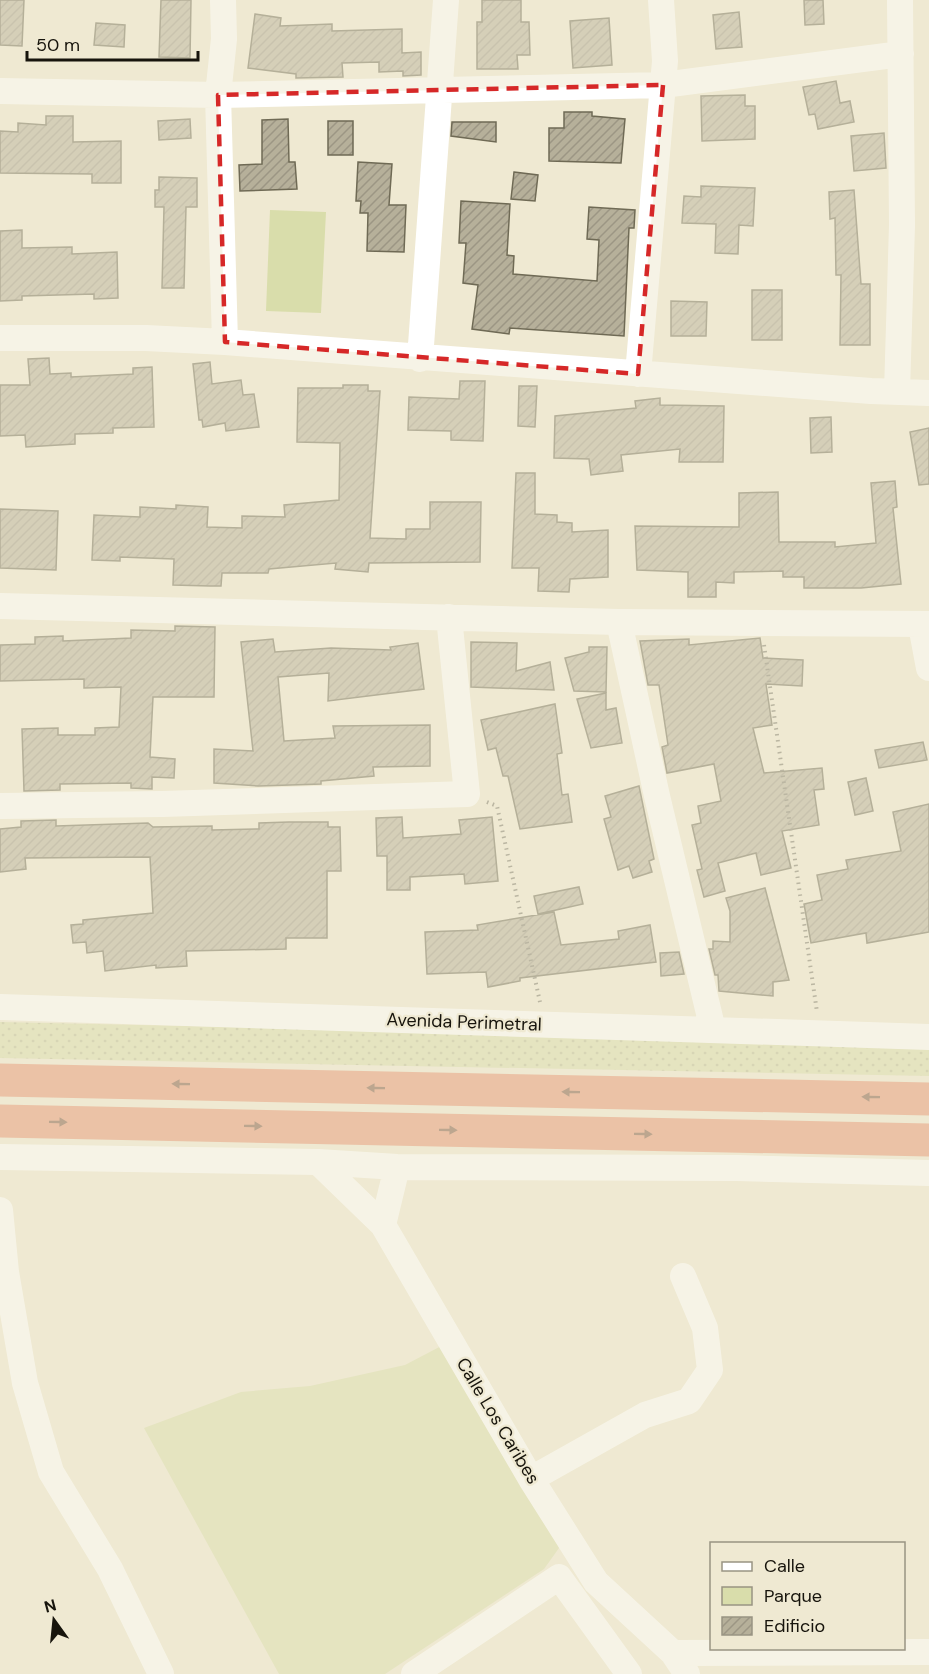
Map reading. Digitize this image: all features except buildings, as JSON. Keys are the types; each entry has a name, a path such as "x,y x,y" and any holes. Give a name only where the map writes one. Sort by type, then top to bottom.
{"highway":[{"path":"0,1080 929,1099"},
{"path":"0,1121 929,1140"}],"street":[{"path":"223,0 224,39 218,95 225,342"},
{"path":"420,359 446,0"},
{"path":"638,374 665,61 661,0"},
{"path":"897,392 902,225 900,0"},
{"path":"0,91 218,95 663,86 901,54"},
{"path":"0,338 225,342 420,359 929,393"},
{"path":"0,606 619,622 925,625 929,668"},
{"path":"0,806 174,804 467,794 449,617"},
{"path":"619,622 657,796 713,1030"},
{"name":"Avenida Perimetral","path":"0,1007 929,1036"},
{"path":"0,1157 318,1162 397,1167 737,1168 929,1173"},
{"name":"Calle Los Caribes","path":"318,1162 383,1225 531,1479 596,1582 673,1653 687,1674"},
{"path":"383,1225 397,1167"},
{"path":"0,1210 6,1272 25,1383 51,1472 110,1569 163,1669"},
{"path":"531,1479 645,1415 689,1401 710,1370 705,1328 683,1276"},
{"path":"414,1674 558,1577 629,1674"},
{"path":"673,1653 929,1652"}],"path":[{"path":"761,623 793,859 821,1033"},
{"path":"467,794 496,806 545,1024"}],"highlighted area":[{"path":"663,85 638,374 225,342 218,95"}],"green space":[{"path":"270,210 326,212 321,313 266,311"},
{"path":"0,1022 788,1039 929,1045 929,1076 0,1058"},
{"path":"447,1343 549,1503 559,1548 544,1569 385,1674 279,1674 144,1428 241,1392 310,1386 405,1365"}]}
